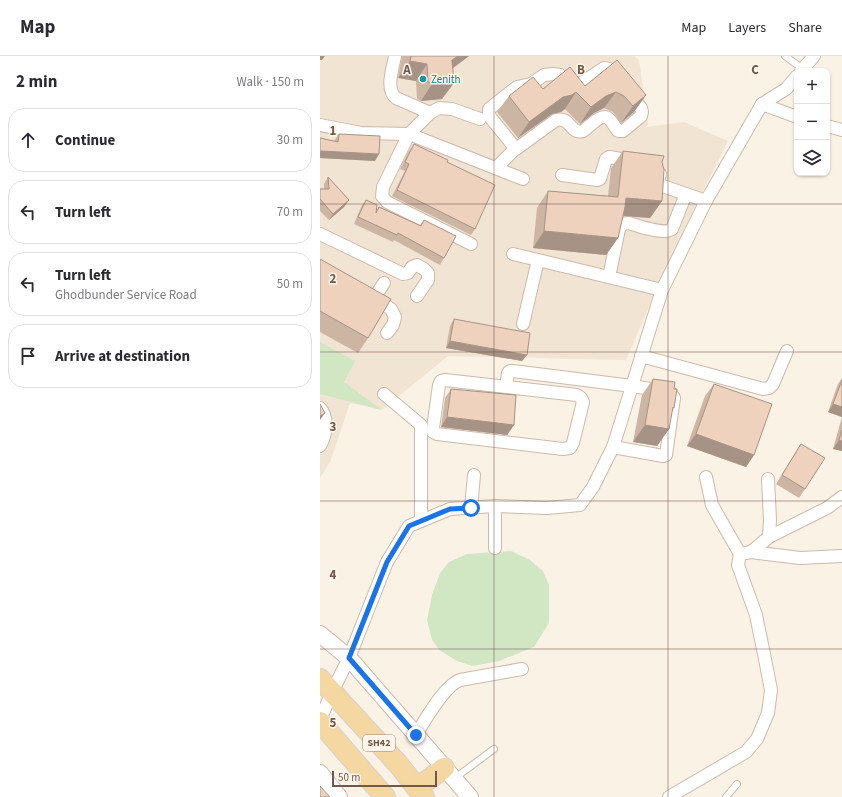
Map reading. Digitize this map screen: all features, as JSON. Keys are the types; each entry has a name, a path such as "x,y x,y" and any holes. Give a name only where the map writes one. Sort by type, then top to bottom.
{"main road":[{"name":"SH42","path":"326,686 398,764 420,793"},
{"name":"SH42","path":"320,721 385,797"},
{"path":"420,793 449,773"}],"street":[{"path":"395,56 390,87 392,95 430,112"},
{"path":"804,68 814,56"},
{"path":"496,168 516,149 556,120 561,118 566,120 576,131 580,132 600,117 604,116 607,117 618,131 621,131 641,116 641,108 609,69 604,68 577,86 573,86 560,75 544,75 531,84 517,87 489,109 490,117 516,149"},
{"path":"320,721 326,686 349,658 387,562 409,526 450,509 495,506 547,508 580,505 593,487 613,447 662,290 706,202 762,104 786,89 794,79"},
{"path":"762,104 794,116"},
{"path":"471,244 387,202 382,196 383,188 409,134 430,112 439,108 452,108 480,120"},
{"path":"320,125 361,133 409,134 524,179"},
{"path":"830,127 842,130"},
{"path":"562,175 597,180 600,179 606,159 609,158 660,166 661,168 658,180 660,185 706,202"},
{"path":"609,277 619,228 621,225 624,223 629,223 662,232 669,231 672,229 686,194"},
{"path":"320,234 403,274 406,275 412,267 417,266 424,269 428,273 428,280 417,296"},
{"path":"513,254 662,290"},
{"path":"523,324 538,260"},
{"path":"374,298 384,283"},
{"path":"360,290 391,309 395,317 387,333"},
{"path":"641,356 764,389 769,388 773,384 787,351"},
{"path":"506,387 508,374 510,371 513,371 632,386 670,392 672,394 674,398 668,452 666,455 663,456 613,447"},
{"path":"445,380 506,387 577,395 581,398 582,402 573,443 570,448 563,449 437,434 434,432 433,428 439,385 441,381 445,380"},
{"path":"384,394 421,425 421,521"},
{"path":"320,408 324,413 326,424 323,441 320,446"},
{"path":"471,508 474,475"},
{"path":"706,477 712,505 746,553 800,558 842,556"},
{"path":"768,479 770,520 769,537"},
{"path":"669,797 746,752 757,739 768,713 771,690 765,659 756,615 738,566 746,553 769,537 827,508 842,497"},
{"path":"495,506 495,548"},
{"path":"320,634 349,658 470,797"},
{"path":"416,735 426,717 454,682 522,669"},
{"path":"320,773 339,797"}],"lane":[{"path":"785,56 796,68"},
{"path":"449,773 494,749"},
{"path":"726,797 737,784"}],"shaded area":[{"path":"320,56 634,56 639,60 648,124 646,127 684,122 728,141 674,249 626,360 448,356 382,410 350,403 330,462 320,478"}],"green space":[{"path":"320,342 355,361 344,382 382,410 320,394"},
{"path":"511,551 530,560 543,571 549,585 549,623 534,647 499,661 473,666 457,661 439,650 432,640 427,620 432,595 440,573 449,562 467,554"}],"building":[{"path":"411,56 458,56 452,60 454,83 432,84 428,82 427,64 410,61"},
{"path":"617,60 646,95 633,106 624,96 616,92 606,96 591,107 576,92 572,95 563,97 529,122 509,96 533,77 543,89 570,67 585,86"},
{"path":"339,134 380,136 379,154 321,151 320,154 320,138 338,142"},
{"path":"414,144 495,185 475,229 397,190 409,164 405,162"},
{"path":"623,151 664,156 662,162 664,170 662,201 626,198 618,238 544,231 548,191 618,197"},
{"path":"328,177 349,200 333,214 320,199 320,189 329,189"},
{"path":"366,200 377,205 376,213 379,207 421,226 424,220 456,236 444,258 398,233 397,235 358,217"},
{"path":"320,259 391,299 368,338 320,311"},
{"path":"454,319 530,333 527,355 450,341"},
{"path":"653,379 675,382 674,389 677,389 669,429 645,425"},
{"path":"842,380 842,407 833,404"},
{"path":"714,384 772,404 754,455 696,434"},
{"path":"451,389 516,395 514,425 447,417"},
{"path":"320,404 325,413 320,416"},
{"path":"842,430 842,441 839,440"},
{"path":"801,444 825,458 805,489 782,475"},
{"path":"320,786 330,797 320,797"}],"place":[{"name":"Zenith","path":"423,79"}],"route":[{"path":"416,735 349,658 387,562 409,526 450,509 471,508"}]}
